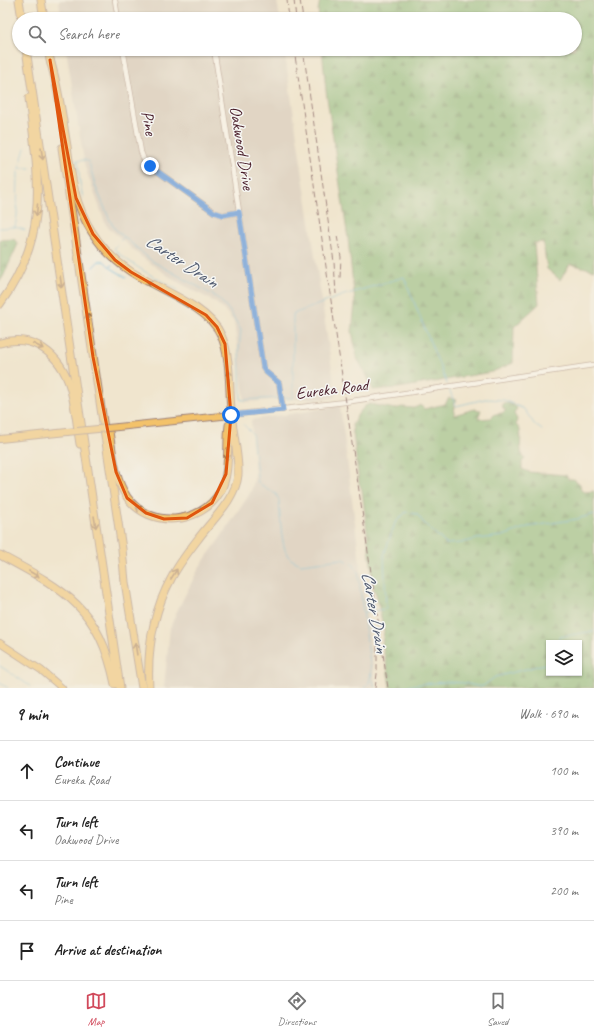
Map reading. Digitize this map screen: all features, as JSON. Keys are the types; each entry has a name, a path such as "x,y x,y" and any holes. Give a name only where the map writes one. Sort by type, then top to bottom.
{"highway":[{"path":"19,0 21,12"},
{"path":"41,0 43,12"},
{"path":"27,56 82,421 92,501 120,688"},
{"path":"49,56 122,549 125,582 142,688"},
{"path":"50,60 56,80 73,186 79,207 88,226 104,249 115,260 131,272 198,309 206,315 217,327 225,344 231,415 237,460 237,482 232,494 198,539 172,578 162,598 151,638 148,672 149,688"},
{"path":"0,304 16,281 23,266 35,228 37,211 37,179 28,83 30,74"},
{"path":"0,343 17,340 34,344 52,354 62,367 70,386 84,468 92,501"},
{"path":"93,357 120,486 134,506 146,513 164,519 174,520 187,518 201,512 212,503 220,492 226,474 231,415"},
{"path":"0,555 53,585 76,604 86,615 97,630 105,647 111,664 116,688"}],"main road":[{"name":"Eureka Road","path":"0,439 231,415"},
{"path":"0,643 41,670 62,688"}],"street":[{"path":"115,0 117,12"},
{"name":"Pine","path":"124,56 141,152 144,160 150,166 214,212 223,215 239,212"},
{"name":"Oakwood Drive","path":"215,56 263,367 266,372 279,383 283,410"},
{"name":"Eureka Road","path":"231,415 345,402 594,365"}],"highlighted area":[{"path":"50,60 76,198 93,234 115,260 131,272 206,315 217,327 225,344 231,415 226,474 212,503 187,518 164,519 146,513 127,498 116,472 93,357"}],"shaded area":[{"path":"59,0 277,0 279,12 60,12"},
{"path":"67,56 285,56 336,396 332,398 320,399 245,402 234,322 215,302 174,280 139,255 106,225 85,167"},
{"path":"340,405 376,688 164,688 170,628 177,611 200,566 249,495 252,488 255,475 251,420"}],"green space":[{"path":"320,0 594,0 594,270 570,264 560,280 547,269 543,242 534,243 539,304 514,327 513,363 492,372 398,388 373,390 357,358 352,331 355,303 348,239 326,91 323,56 582,56 582,12 318,12"},
{"path":"14,239 18,244 0,281 0,240"},
{"path":"449,398 457,400 453,403 455,406 454,415 474,409 481,410 478,419 491,418 495,414 502,413 506,410 503,408 503,403 514,406 517,408 514,414 517,419 516,425 521,433 521,451 525,459 522,462 522,469 529,472 566,475 568,479 574,479 580,484 581,490 584,492 594,491 594,688 390,688 382,644 384,631 374,590 362,490 359,483 352,425 358,414 365,406 370,404 395,409 402,407 414,408 421,405 424,409 445,404"}],"waterway":[{"name":"Carter Drain","path":"15,227 17,216 18,172 25,148"},
{"name":"Carter Drain","path":"75,161 85,160 89,162 95,185 115,229 152,261 213,295 229,310 241,330 239,350 241,400 280,398"},
{"path":"78,161 83,198"},
{"name":"Carter Drain","path":"19,168 30,168"},
{"name":"Carter Drain","path":"0,228 15,227 25,230"},
{"name":"Carter Drain","path":"120,241 124,237"},
{"path":"117,245 114,249 128,261 178,290"},
{"path":"93,267 99,261 104,261 110,267 112,265"},
{"path":"111,268 126,277"},
{"path":"283,398 293,398 293,314 344,295 404,277 447,384"},
{"path":"449,389 456,406 485,399 504,400 524,409 535,425 542,430"},
{"name":"Carter Drain","path":"244,425 252,433 258,483 276,494 279,500 282,537 288,556 292,560 301,564 342,559 353,564 358,572 371,672 375,688"},
{"path":"364,612 386,609 384,555 395,523 406,512 417,514 423,522 446,544 503,536 527,527 577,519 594,514"},
{"name":"Carter Drain","path":"559,640 559,637 594,631"},
{"name":"Carter Drain","path":"397,688 420,684 447,682 483,686 495,677 546,664"},
{"path":"0,666 30,686"},
{"name":"Carter Drain","path":"364,688 369,683 371,673"},
{"path":"0,683 8,688"}],"railway":[{"path":"287,0 288,12"},
{"path":"294,0 295,12"},
{"path":"300,0 302,12"},
{"path":"295,56 388,688"},
{"path":"304,56 334,262 336,294"},
{"path":"337,236 341,257 340,278"},
{"path":"375,688 377,674 377,646"}],"route":[{"path":"150,166 209,210 223,215 239,212 263,367 266,372 279,383 283,410 231,415"}]}
